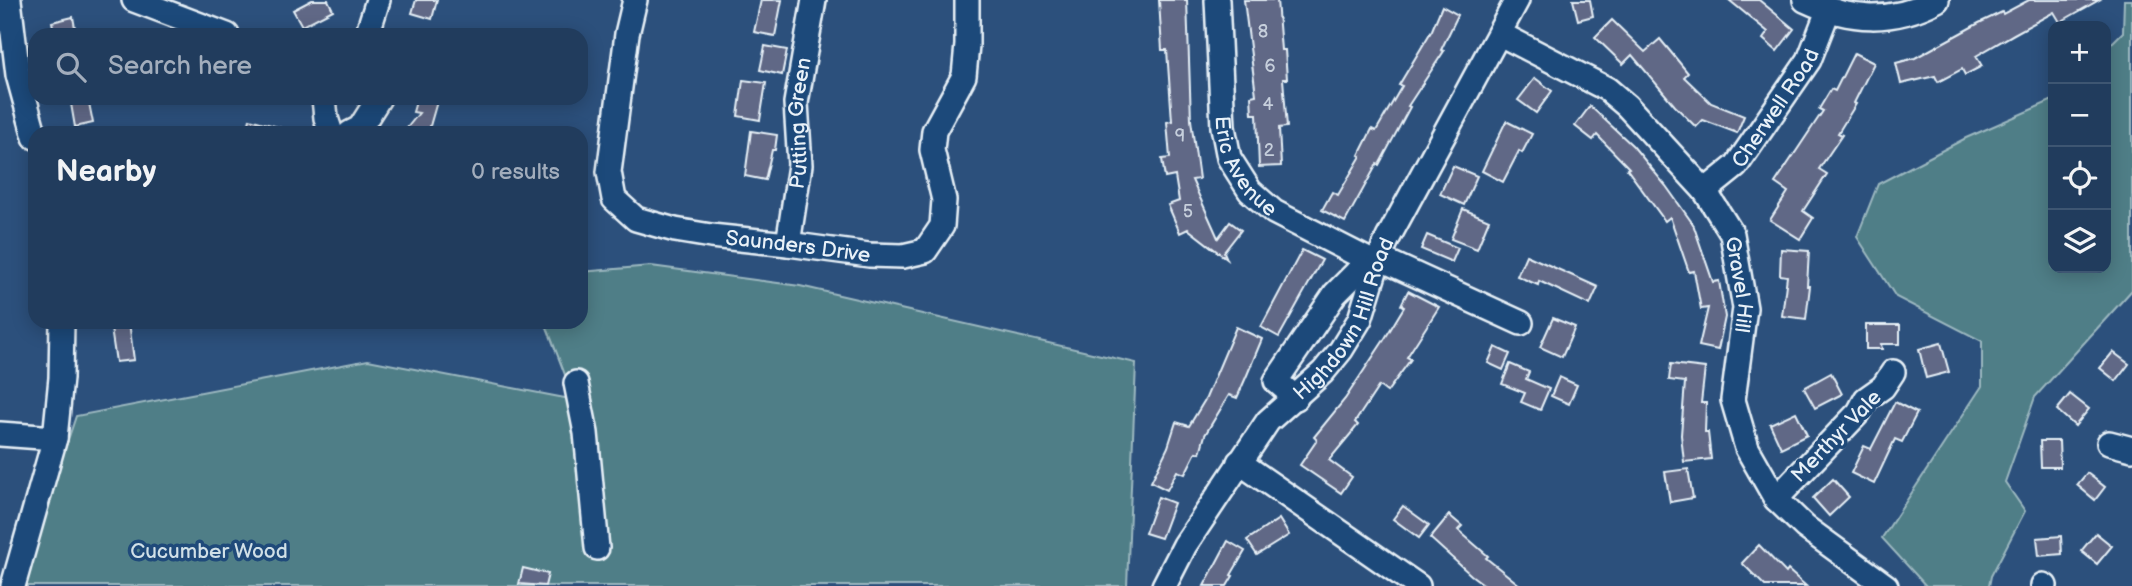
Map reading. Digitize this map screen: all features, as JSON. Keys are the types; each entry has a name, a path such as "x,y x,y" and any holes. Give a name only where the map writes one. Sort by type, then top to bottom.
{"street":[{"path":"9,0 18,75 32,126"},
{"path":"134,0 208,28"},
{"path":"370,28 378,0"},
{"name":"Saunders Drive","path":"635,0 627,34 609,172 614,199 636,219 675,230 869,255 903,256 925,251 942,226 944,200 932,150 933,131 964,76 967,0"},
{"name":"Putting Green","path":"788,244 800,165 796,103 814,0"},
{"name":"Eric Avenue","path":"1217,0 1223,127 1229,158 1250,191 1274,212 1375,261 1521,323"},
{"name":"Highdown Hill Road","path":"1164,586 1185,544 1268,421 1296,398 1341,351 1360,319 1375,261 1517,0"},
{"path":"1804,0 1828,11 1868,18 1898,16 1937,0"},
{"name":"Cherwell Road","path":"1705,191 1736,166 1809,60 1828,11"},
{"name":"Gravel Hill","path":"1500,34 1607,89 1627,106 1705,191 1732,234 1745,308 1733,400 1747,449 1776,499 1805,527 1885,586"},
{"path":"325,105 329,126"},
{"path":"361,126 377,105"},
{"path":"1296,398 1276,381 1335,294 1375,261"},
{"path":"1328,305 1360,319"},
{"path":"13,586 55,438 61,378 62,329"},
{"path":"1313,330 1341,351"},
{"name":"Merthyr Vale","path":"1776,499 1859,412 1866,399 1883,387 1893,372"},
{"path":"576,383 586,433 597,548"},
{"path":"0,434 55,438"},
{"path":"2109,443 2132,449"},
{"path":"1239,462 1418,586"}],"green space":[{"path":"2124,0 2132,0 2132,290 2035,397 2005,482 2025,511 1991,576 1989,586 1926,586 1882,538 1982,386 1982,341 1896,297 1857,237 1878,184 1966,138 2048,102 2048,273 2111,273 2111,44 2123,32"},
{"name":"Cucumber Wood","path":"651,266 800,286 1136,363 1127,586 19,586 76,416 368,360 570,399 570,388 548,329 588,329 588,271"}],"building":[{"path":"312,0 328,0 333,10 302,26 293,10"},
{"path":"416,0 437,0 432,19 412,13"},
{"path":"761,0 782,0 775,36 754,32"},
{"path":"1159,0 1187,0 1191,120 1199,179 1192,180 1218,238 1230,222 1241,230 1224,252 1227,259 1188,229 1180,233 1168,205 1179,201 1175,176 1165,178 1162,159 1170,158 1167,122 1172,121 1167,50 1162,50"},
{"path":"1244,0 1277,0 1281,50 1285,50 1287,79 1283,79 1287,127 1279,128 1281,166 1259,167 1257,114 1252,114 1251,96 1256,95"},
{"path":"1573,0 1590,0 1593,16 1578,20"},
{"path":"1729,0 1759,0 1794,29 1777,51 1763,39 1768,32"},
{"path":"2029,0 2099,0 2062,21 2054,12 2014,34 1976,56 1982,66 1965,75 1962,69 1938,82 1935,76 1901,84 1896,63 1915,58 1979,23 2002,12 2003,14"},
{"path":"1442,6 1458,15 1441,50 1444,51 1408,106 1410,107 1379,165 1377,164 1345,222 1322,210 1332,192 1338,195 1361,156 1359,155 1372,129 1376,131 1402,86 1399,85 1432,30"},
{"path":"73,17 75,28 53,28 52,22"},
{"path":"1612,20 1645,52 1660,39 1688,73 1684,77 1711,103 1744,116 1737,133 1703,120 1696,127 1632,55 1623,64 1595,37"},
{"path":"765,46 787,50 782,75 760,70"},
{"path":"1854,53 1874,63 1854,103 1856,104 1838,133 1842,135 1819,169 1827,174 1803,211 1813,218 1800,239 1770,220 1788,192 1775,183 1823,111 1819,109 1831,89 1835,91"},
{"path":"1535,78 1552,91 1536,113 1518,100"},
{"path":"743,80 766,83 760,120 738,116"},
{"path":"71,105 89,105 93,123 75,126"},
{"path":"415,105 436,105 430,126 409,126 419,113 413,112"},
{"path":"1590,106 1633,146 1693,224 1713,282 1719,281 1725,317 1718,350 1699,346 1708,308 1701,309 1694,271 1689,272 1670,217 1665,221 1627,169 1629,168 1597,135 1593,140 1575,126"},
{"path":"250,119 274,126 248,126"},
{"path":"1506,121 1532,134 1522,153 1519,151 1503,182 1482,171"},
{"path":"751,131 777,135 765,180 745,176"},
{"path":"1453,166 1477,176 1464,205 1440,194"},
{"path":"1463,209 1489,220 1477,249 1451,239"},
{"path":"1427,235 1458,248 1452,262 1421,249"},
{"path":"1781,249 1809,251 1807,286 1810,286 1806,319 1782,316 1787,276 1780,275"},
{"path":"1302,250 1322,260 1279,337 1261,327"},
{"path":"1526,255 1598,287 1590,305 1539,281 1538,285 1517,276"},
{"path":"1408,291 1439,307 1407,357 1411,359 1387,392 1379,386 1355,422 1358,425 1329,460 1352,477 1341,493 1300,465 1317,440 1314,437 1345,399 1384,340 1404,307 1401,305"},
{"path":"1553,318 1575,327 1562,357 1540,347"},
{"path":"1866,325 1900,325 1900,344 1881,344 1882,349 1866,349"},
{"path":"1236,327 1262,339 1247,375 1237,398 1229,395 1205,435 1200,453 1196,452 1185,474 1177,471 1167,490 1151,482 1168,447 1176,422 1189,426 1206,398"},
{"path":"111,329 130,329 134,360 116,362"},
{"path":"1941,343 1949,372 1926,378 1919,349"},
{"path":"1495,347 1510,354 1503,370 1488,363"},
{"path":"2113,352 2129,364 2116,381 2100,368"},
{"path":"1510,364 1529,372 1526,379 1549,389 1540,410 1521,402 1525,393 1502,384"},
{"path":"1671,364 1705,368 1701,403 1706,403 1705,432 1708,432 1711,459 1684,462 1681,435 1685,382 1669,380"},
{"path":"1831,373 1842,394 1815,408 1804,388"},
{"path":"1559,377 1577,385 1569,404 1551,396"},
{"path":"2070,394 2089,409 2075,426 2057,410"},
{"path":"1895,402 1917,413 1902,442 1895,439 1874,484 1851,473 1864,446 1871,449"},
{"path":"1796,412 1807,435 1781,448 1770,424"},
{"path":"2040,441 2059,441 2060,467 2041,467"},
{"path":"1688,469 1693,498 1670,502 1665,472"},
{"path":"2087,473 2105,487 2095,500 2077,485"},
{"path":"1833,479 1849,497 1829,516 1813,498"},
{"path":"1158,497 1174,503 1161,538 1145,533"},
{"path":"1403,506 1429,525 1419,538 1393,519"},
{"path":"1449,515 1462,526 1458,530 1488,556 1486,558 1521,586 1486,586 1430,538"},
{"path":"1279,519 1289,535 1257,555 1247,540"},
{"path":"2096,533 2112,546 2097,564 2081,551"},
{"path":"2061,536 2062,554 2039,556 2037,538"},
{"path":"1228,541 1245,551 1231,575 1233,576 1227,586 1204,586"},
{"path":"1759,545 1786,573 1788,570 1806,586 1765,586 1742,563"},
{"path":"523,568 548,574 545,586 519,584"}]}
